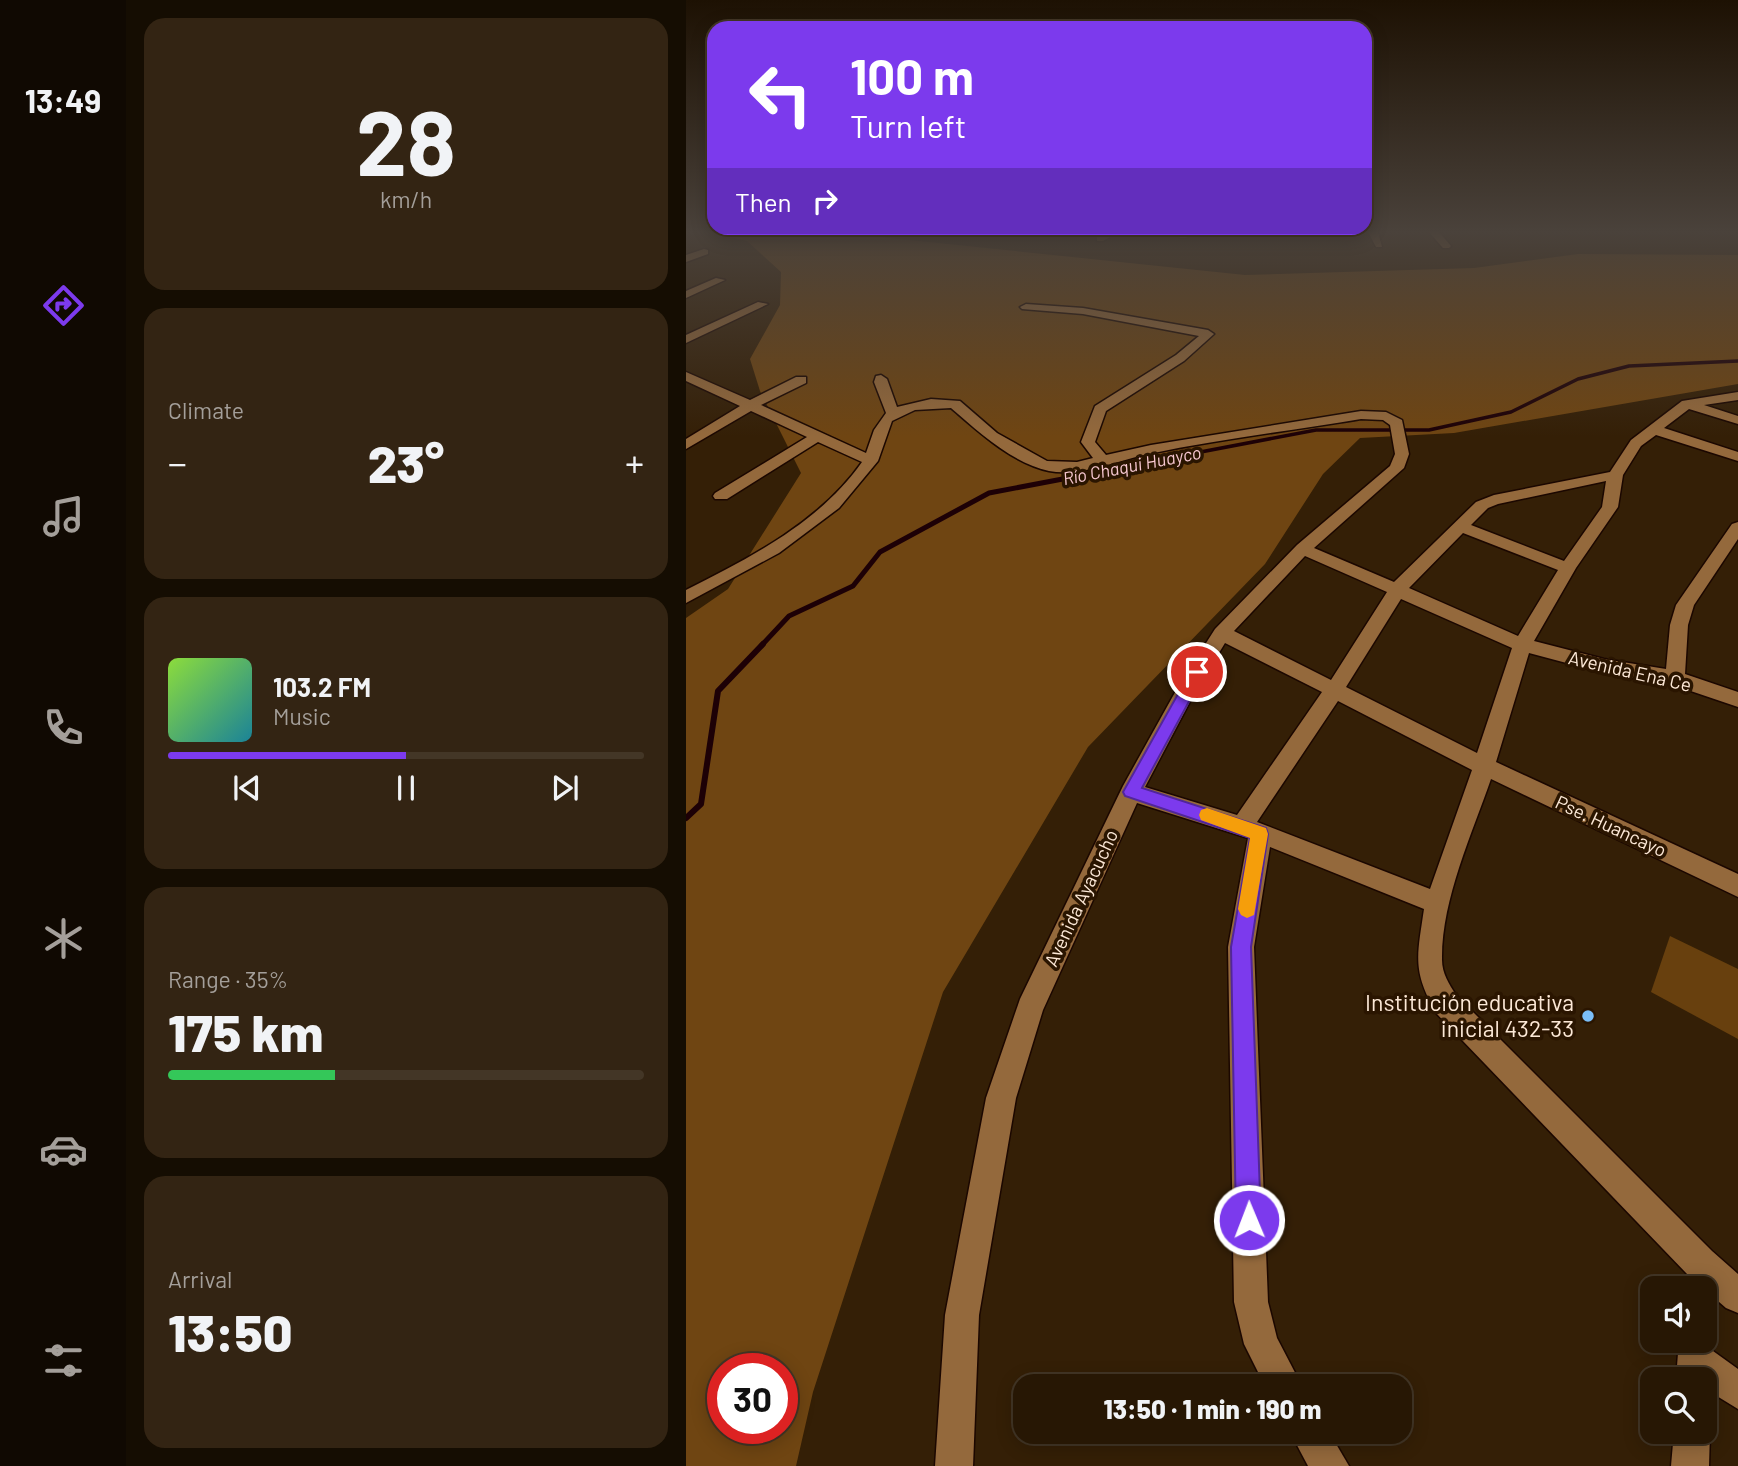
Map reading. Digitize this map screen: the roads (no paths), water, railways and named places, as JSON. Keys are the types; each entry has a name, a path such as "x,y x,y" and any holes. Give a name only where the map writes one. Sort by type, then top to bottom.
{"street":[{"path":"686,339 762,304"},
{"path":"686,597 771,550 823,514 849,489 871,461 883,426 893,414 936,403 955,404 985,432 1042,464 1065,467 1102,460 1088,442 1100,409 1180,359 1208,334 1083,311 1026,307"},
{"path":"686,376 871,461"},
{"path":"881,379 893,414"},
{"path":"686,444 749,406 801,380"},
{"path":"1738,396 1687,404 1636,443 1615,475 1610,507 1568,568 1522,645 1437,903 1429,961 1434,983 1446,1004 1699,1275 1738,1296"},
{"path":"1687,404 1738,420"},
{"name":"Avenida Ayacucho","path":"954,1466 962,1315 1001,1098 1030,1008 1131,792 1185,692 1222,634 1303,549 1397,468 1402,454 1399,431 1386,415 1361,415 1151,449 1102,460"},
{"path":"1653,429 1738,457"},
{"path":"721,496 816,437"},
{"path":"1277,1374 1261,1344 1251,1303 1241,947 1251,830 1397,590 1460,526 1482,505 1494,500 1615,475"},
{"path":"1460,526 1568,568"},
{"path":"1675,678 1679,625 1685,605 1738,527"},
{"name":"Avenida Ena Ce","path":"1303,549 1522,645 1604,666 1675,678 1738,700"},
{"name":"Pse. Huancayo","path":"1222,634 1484,766 1738,886"},
{"path":"1131,792 1251,830 1437,903"},
{"path":"1695,1360 1738,1391"},
{"path":"1690,1466 1691,1444"}],"waterway":[{"name":"Río Chaqui Huayco","path":"1080,475 1316,430 1429,430 1511,412 1578,379 1629,366 1738,361"},
{"name":"Río Chaqui Huayco","path":"761,646 789,616 853,586 880,552 989,493 1089,474"},
{"name":"Río Chaqui Huayco","path":"686,818 701,804 718,691 763,644"}],"place":[{"name":"Institución educativa inicial 432-33","path":"1588,1016"}]}
